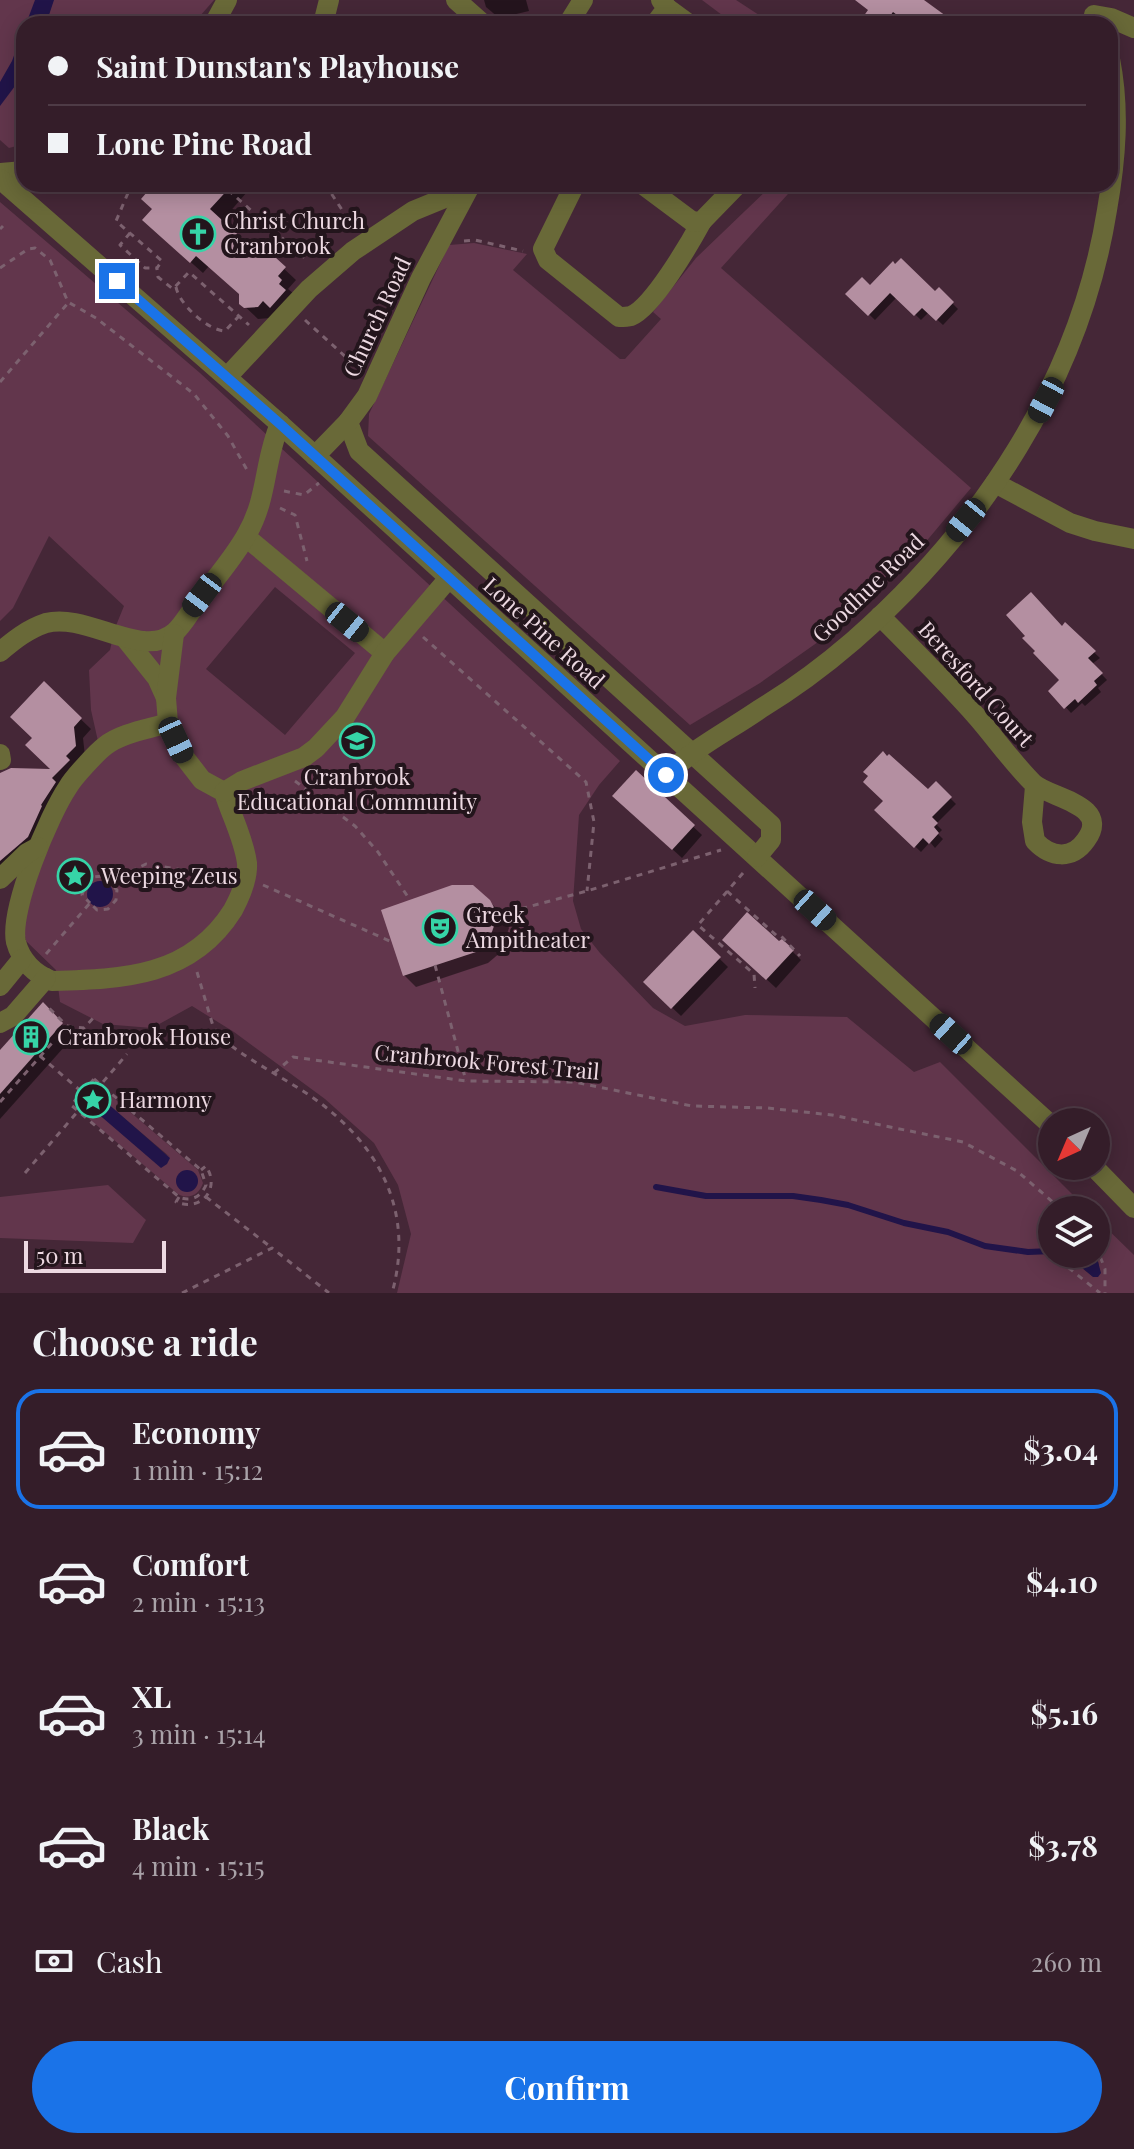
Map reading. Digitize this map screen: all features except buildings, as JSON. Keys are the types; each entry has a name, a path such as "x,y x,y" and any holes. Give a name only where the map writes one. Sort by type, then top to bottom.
{"street":[{"path":"456,0 474,16"},
{"name":"Lone Pine Road","path":"0,179 280,424 315,456 326,476 449,578 666,775 751,864 1038,1114"},
{"name":"Church Road","path":"227,377 300,298 353,251 413,211 456,192"},
{"name":"Church Road","path":"315,456 348,422 367,396 421,278 467,192"},
{"path":"571,192 543,249 548,260 619,317 632,316 650,299 686,252 702,221 730,192"},
{"path":"653,192 693,222 702,221"},
{"name":"Goodhue Road","path":"666,775 691,753 800,682 853,641 956,534 995,483 1046,400 1081,314 1098,262 1110,192"},
{"path":"348,422 359,451 771,825 771,840 751,864"},
{"path":"0,986 34,975 52,981 129,977 150,972 191,954 221,928 240,898 247,866 224,792 202,780 185,758 168,723 166,698 174,634 246,537 267,499 273,440 280,424"},
{"path":"326,476 350,453 359,451"},
{"path":"995,483 1070,523 1134,539"},
{"path":"246,537 385,653"},
{"path":"224,792 304,757 331,733 354,705 385,653 449,578"},
{"name":"Beresford Court","path":"880,616 977,717 1035,786"},
{"path":"1,653 24,632 49,622 78,622 125,638 155,641 174,634"},
{"path":"125,638 157,678 166,698"},
{"path":"34,975 16,941 19,907 38,847 68,785 105,745 168,723"},
{"path":"0,879 27,853 38,847"},
{"path":"0,1023 13,1016 34,975"},
{"path":"1107,1180 1134,1208"}],"path":[{"path":"230,192 307,260"},
{"path":"330,192 354,229"},
{"path":"128,193 116,221 162,261 157,268 158,277 173,289 189,272 255,330"},
{"path":"130,233 120,245 145,268 157,268"},
{"path":"462,241 475,240 528,252"},
{"path":"0,268 28,249 35,248 50,260 68,302 96,318 194,394 228,436 267,499 295,515 309,572 306,587"},
{"path":"176,287 178,297 215,330 225,331 239,316"},
{"path":"0,382 68,302"},
{"path":"299,314 367,376"},
{"path":"267,499 275,489 304,495 326,476"},
{"path":"416,631 586,782 594,822 587,891"},
{"path":"275,768 355,826 378,852 410,900"},
{"path":"498,915 719,850"},
{"path":"109,882 146,864 223,876"},
{"path":"751,864 698,925 754,974 755,988"},
{"path":"103,876 117,890 116,900 108,909 97,910 90,903 82,895 93,877 103,876"},
{"path":"265,885 392,942"},
{"path":"727,891 800,956"},
{"path":"67,1026 34,975 90,903"},
{"path":"191,954 213,1026 219,1036 314,1098 361,1141 392,1191 401,1249 392,1293"},
{"path":"435,965 466,1081"},
{"path":"67,1026 84,1028 96,1015"},
{"path":"0,1102 67,1026"},
{"path":"25,1173 127,1054"},
{"path":"40,1056 82,1092"},
{"name":"Cranbrook Forest Trail","path":"274,1073 293,1057 466,1081 574,1082 692,1106 767,1108 832,1115 963,1142 1017,1171 1046,1196"},
{"path":"94,1079 201,1170 206,1181 202,1193 190,1200 179,1197 71,1105 82,1092 94,1079"},
{"path":"179,1197 176,1202 188,1205 197,1204 206,1197 211,1186 211,1175 206,1166 201,1170"},
{"path":"206,1197 329,1293"},
{"path":"182,1293 272,1248"},
{"path":"1070,1268 1103,1293"},
{"path":"1103,1293 1105,1268"}],"shaded area":[{"path":"0,0 214,0 200,16 16,16 16,146 9,148 0,140"},
{"path":"35,0 54,0 49,16 29,16"},
{"path":"702,0 736,0 761,16 723,16"},
{"path":"16,50 16,85 0,106 0,82"},
{"path":"765,192 790,192 721,268 971,488 919,550 852,618 760,683 690,725 368,436 369,414 449,245 474,243 527,254 513,270 620,359 625,359 661,319 653,312 696,258"},
{"path":"0,202 200,373 620,761 579,815 573,901 581,929 653,1008 685,1026 745,1015 847,1017 914,1072 940,1062 1038,1160 1038,1180 1058,1180 1074,1196 1038,1196 1038,1268 1082,1268 1092,1276 1097,1268 1110,1268 1110,1232 1134,1255 1134,1293 397,1293 411,1234 398,1185 374,1143 325,1099 234,1032 192,1006 152,1028 103,1024 60,1002 56,970 26,941 23,926 40,865 58,823 78,787 102,759 91,710 89,670 110,650 124,606 49,536 13,608 0,621","holes":["275,587 355,653 285,735 206,669"]},
{"path":"100,881 109,885 113,894 109,903 100,907 91,903 87,894 91,885"},
{"path":"102,1088 198,1170 203,1183 201,1187 190,1196 178,1194 81,1112","holes":["98,1096 170,1157 89,1107"]},
{"path":"98,1095 170,1158 167,1164 161,1168 89,1106"},
{"path":"183,1170 191,1170 198,1181 191,1192 183,1192 176,1185 176,1177"},
{"path":"108,1185 146,1220 133,1243 0,1238 0,1197"},
{"path":"1082,1268 1100,1268 1101,1273 1093,1277"}],"waterway":[{"path":"656,1187 706,1196 793,1196 821,1200 948,1232 985,1246 1038,1252"}],"place":[{"name":"Christ Church Cranbrook","path":"198,234"},
{"name":"Cranbrook Educational Community","path":"357,741"},
{"name":"Weeping Zeus","path":"75,876"},
{"name":"Greek Ampitheater","path":"440,928"},
{"name":"Cranbrook House","path":"31,1037"},
{"name":"Harmony","path":"93,1100"}],"route":[{"path":"117,281 280,424 666,775"}]}
